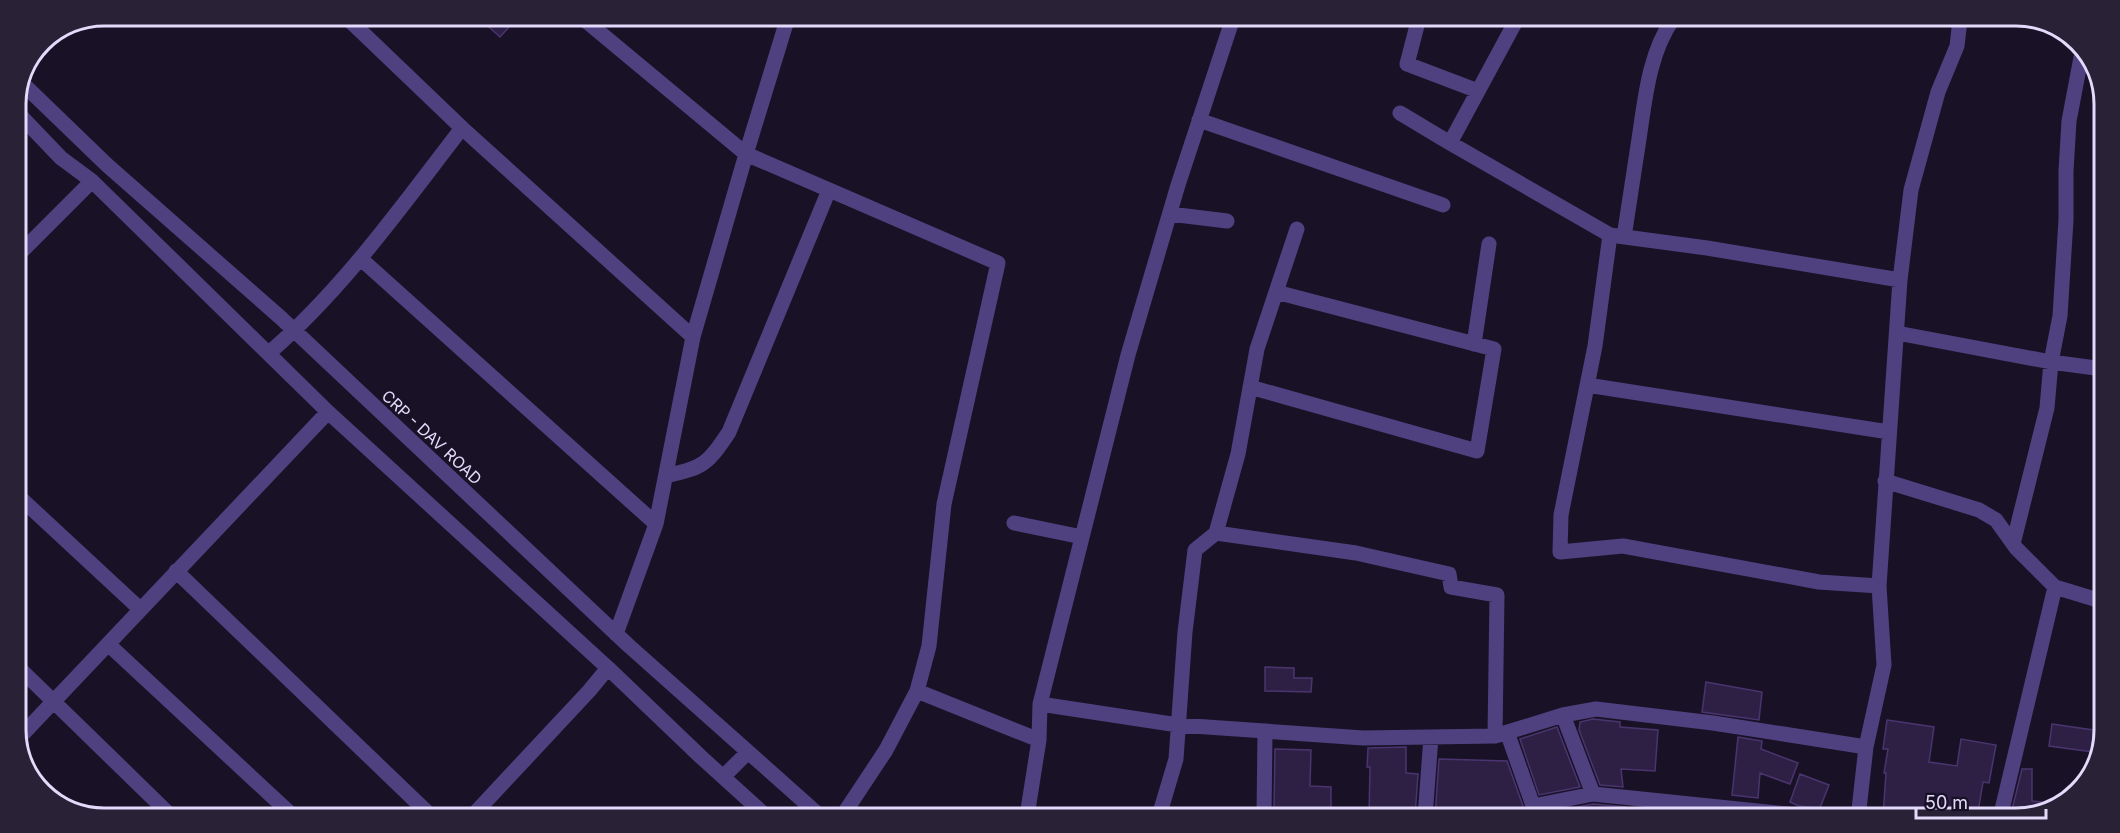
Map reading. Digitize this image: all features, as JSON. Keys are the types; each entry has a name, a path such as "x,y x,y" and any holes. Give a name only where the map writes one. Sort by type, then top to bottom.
{"street":[{"path":"355,26 462,128 693,337"},
{"path":"592,26 746,154 998,263 944,504 929,646 917,691 886,750 848,808"},
{"path":"616,634 656,524 693,337 785,26"},
{"path":"1028,808 1039,740 1041,704 1128,355 1199,120 1230,26"},
{"path":"1417,26 1407,64 1478,91"},
{"path":"1450,143 1513,26"},
{"path":"1669,26 1653,61 1561,515 1560,552 1623,546 1819,582 1880,586"},
{"path":"1859,808 1866,747 1884,665 1880,586 1885,481 1900,280 1911,190 1938,92 1957,46 1959,26"},
{"path":"2013,544 2047,408 2051,362 2060,316 2069,121 2081,60"},
{"name":"CRP - DAV ROAD","path":"27,88 106,165 294,331 616,634 811,808"},
{"path":"1400,113 1543,198 1617,236 1707,248 1900,280"},
{"path":"1199,120 1443,205"},
{"path":"26,121 61,158 92,181 328,412 757,808"},
{"path":"269,353 294,331 361,259 462,128"},
{"path":"26,247 92,181"},
{"path":"666,476 696,469 713,456 729,432 829,190"},
{"path":"1170,214 1227,221"},
{"path":"1161,808 1176,759 1185,632 1195,550 1216,533 1238,454 1257,350 1297,229"},
{"path":"1474,344 1489,244"},
{"path":"361,259 656,524"},
{"path":"1250,387 1477,451 1494,349 1276,292"},
{"path":"1897,333 2094,368"},
{"path":"1587,385 1889,432"},
{"path":"26,731 328,412"},
{"path":"1885,481 1979,510 1996,520 2013,544 2055,587 2094,599"},
{"path":"26,503 140,609"},
{"path":"1014,523 1082,537"},
{"path":"1216,533 1356,553 1449,574 1451,586 1497,595 1501,734 1533,808"},
{"path":"177,571 423,808"},
{"path":"2002,808 2055,587"},
{"path":"108,644 285,808"},
{"path":"480,808 608,668"},
{"path":"26,674 163,808"},
{"path":"917,691 1039,740"},
{"path":"1041,704 1179,725 1363,738 1501,734 1563,715 1596,709 1713,723 1866,747"},
{"path":"1563,715 1593,794"},
{"path":"1264,808 1265,731"},
{"path":"1426,808 1431,737"},
{"path":"723,777 748,752"},
{"path":"1548,808 1593,794 1728,808"}],"building":[{"path":"488,26 510,26 500,37"},
{"path":"1265,667 1294,668 1294,678 1312,678 1311,692 1265,691"},
{"path":"1706,682 1762,692 1759,720 1702,712"},
{"path":"1593,719 1620,722 1620,727 1658,730 1655,771 1621,769 1623,787 1600,785 1579,730 1580,722"},
{"path":"1887,720 1934,727 1929,762 1957,766 1961,739 1996,745 1989,783 1983,782 1979,808 1884,808 1886,773 1884,773 1888,749 1883,749"},
{"path":"2052,724 2094,730 2091,752 2049,746"},
{"path":"1557,727 1580,787 1539,795 1520,739"},
{"path":"1738,737 1762,741 1761,749 1798,763 1790,784 1760,773 1758,798 1732,795"},
{"path":"1406,747 1406,773 1418,774 1416,808 1369,808 1368,748"},
{"path":"1275,749 1311,750 1310,786 1331,787 1331,808 1274,808"},
{"path":"1439,759 1507,761 1524,808 1436,808"},
{"path":"2022,769 2032,769 2032,801 2043,802 2012,808"},
{"path":"1800,774 1829,785 1820,808 1799,806 1790,802"},
{"path":"1593,804 1626,808 1572,808"}]}
